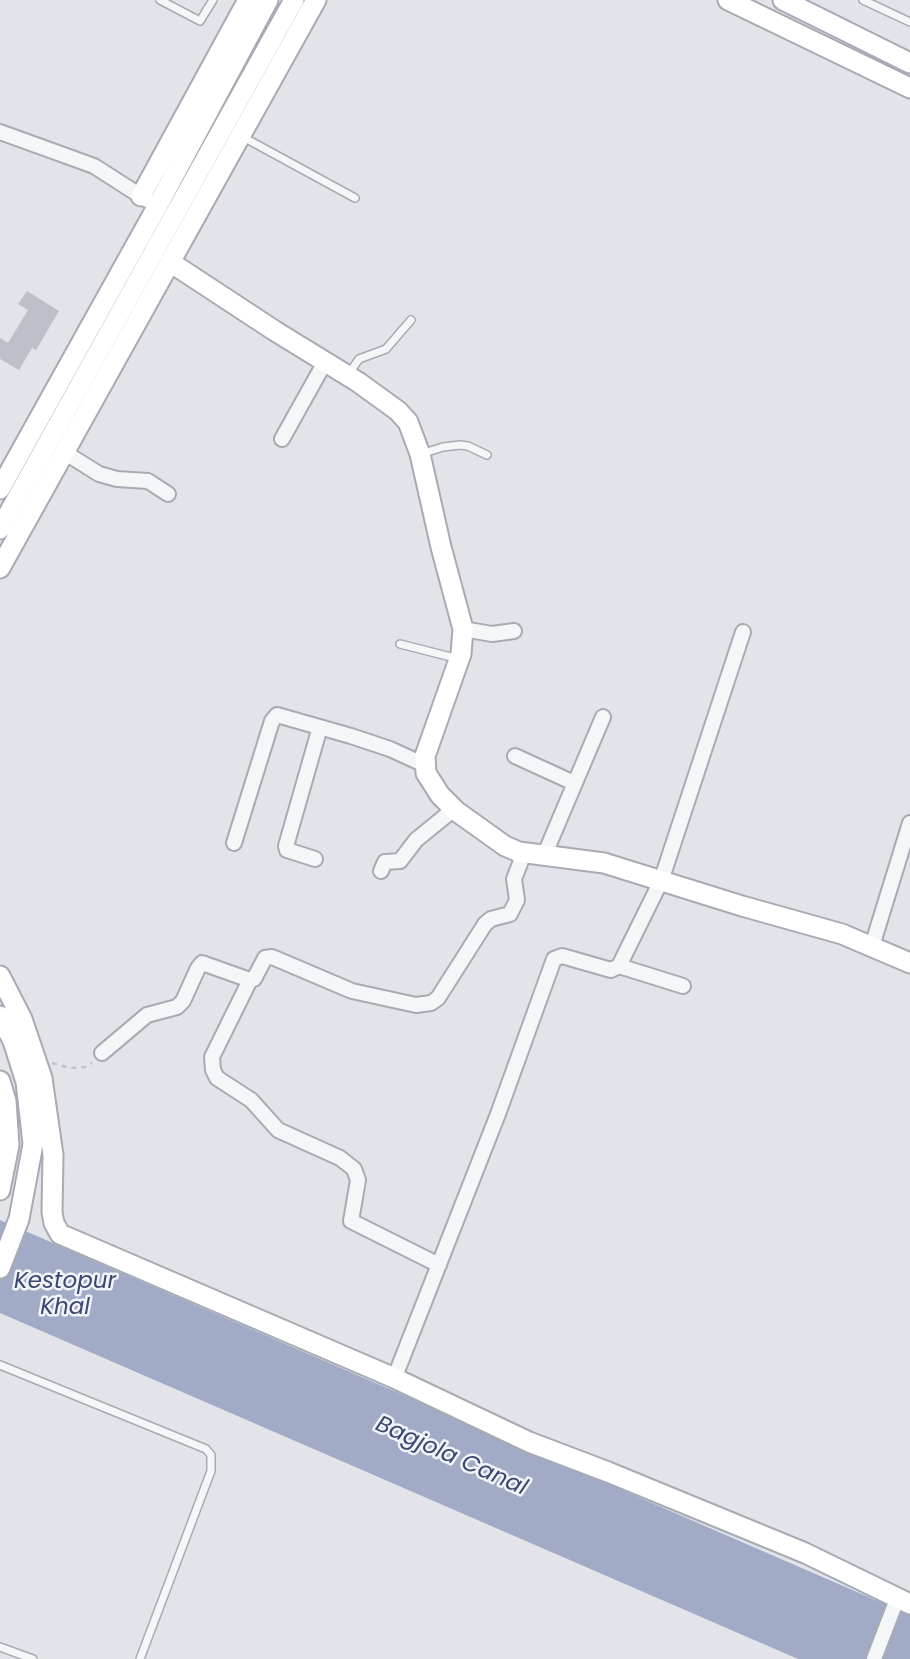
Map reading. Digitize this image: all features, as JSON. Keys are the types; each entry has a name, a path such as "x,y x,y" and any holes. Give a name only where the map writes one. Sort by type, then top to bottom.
{"street":[{"path":"0,568 170,262 165,212 248,0"},
{"path":"0,529 165,212 268,0"},
{"path":"0,489 294,0"},
{"path":"165,212 239,135 316,0"},
{"path":"728,0 910,88"},
{"path":"783,0 910,63"},
{"path":"828,48 837,27"},
{"path":"0,132 94,166 165,212"},
{"path":"170,262 347,375 398,411 408,422 420,454 463,629 460,659 425,756 426,773 440,795 454,809 474,827 505,846 524,853 591,860 742,906 816,925 910,963"},
{"path":"282,439 325,362"},
{"path":"64,452 99,474 117,479 148,481 168,494"},
{"path":"463,629 492,634 514,631"},
{"path":"394,1379 498,1114 554,959 562,956 611,970 619,966 648,902 661,881 743,632"},
{"path":"234,844 274,717 280,716 320,727 390,749 425,765"},
{"path":"544,856 603,718"},
{"path":"315,859 287,850 286,846 320,727"},
{"path":"515,756 575,783"},
{"path":"381,872 386,861 401,860 416,840 454,809"},
{"path":"872,946 910,823"},
{"path":"439,1265 351,1221 358,1180 354,1169 340,1158 278,1130 251,1100 217,1078 212,1057 250,980 254,979 265,958 272,957 330,984 352,991 416,1005 432,1003 438,998 485,924 491,919 510,914 517,900 514,879 524,853"},
{"path":"103,1053 147,1016 177,1007 183,1001 202,963 250,980"},
{"path":"619,966 683,986"},
{"path":"0,976 22,1019 38,1063 50,1123 53,1155 52,1212 60,1234 394,1379 529,1442 805,1553 906,1600 887,1628 874,1659"},
{"path":"0,1016 26,1082 33,1144 19,1219 0,1268"},
{"path":"0,1081 6,1101 9,1145 0,1190"}],"lane":[{"path":"160,0 200,21 213,0"},
{"path":"863,0 910,22"},
{"path":"239,135 355,198"},
{"path":"347,375 359,359 386,349 411,320"},
{"path":"420,454 460,445 487,455"},
{"path":"400,644 460,659"},
{"path":"0,1364 206,1449 211,1455 211,1471 140,1659"},
{"path":"0,1647 33,1659"}],"path":[{"path":"38,1063 79,1068 94,1062 103,1053"}],"water":[{"name":"Kestopur Khal","path":"0,1220 910,1615 910,1659 798,1659 0,1313"}],"building":[{"path":"27,291 59,311 36,350 32,348 19,370 0,359 0,338 8,343 28,310 18,304"}],"water label":[{"name":"Bagjola Canal","path":"451,1457"}]}
